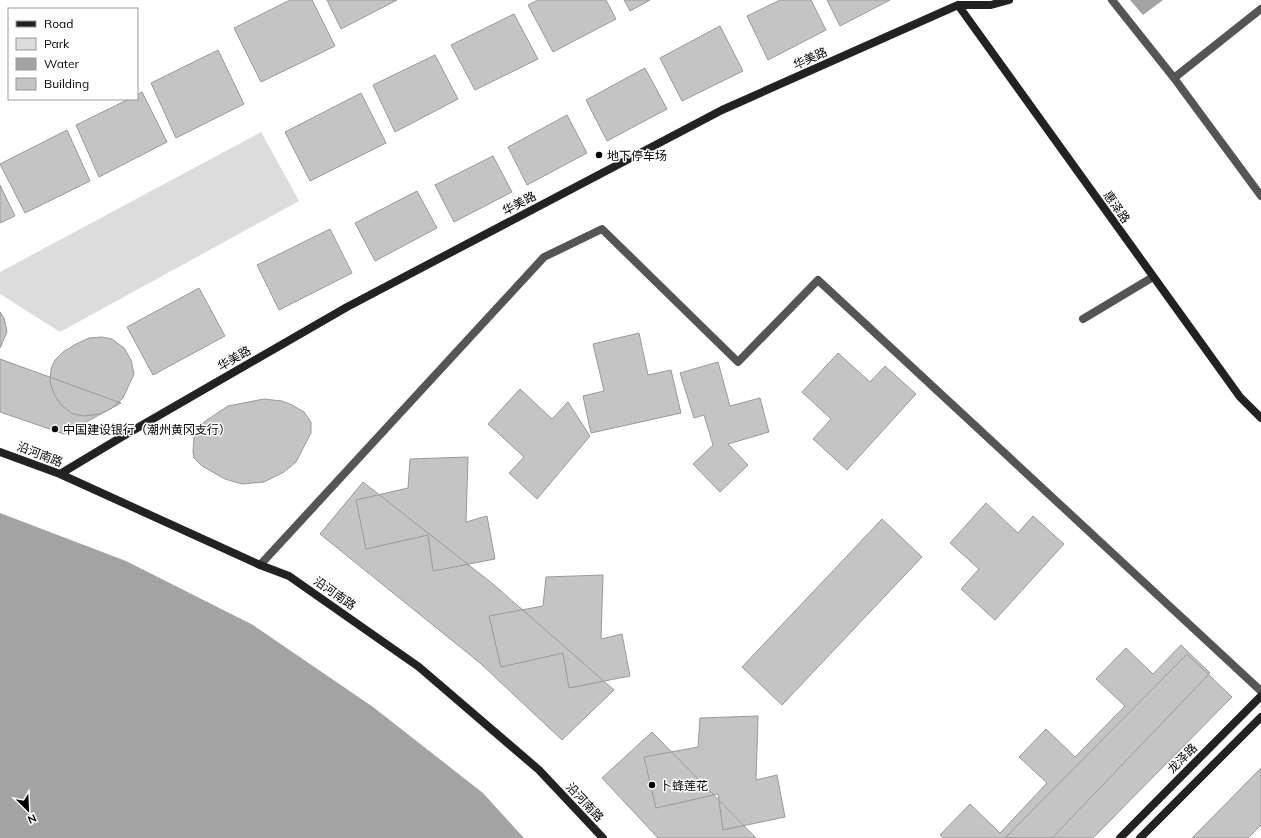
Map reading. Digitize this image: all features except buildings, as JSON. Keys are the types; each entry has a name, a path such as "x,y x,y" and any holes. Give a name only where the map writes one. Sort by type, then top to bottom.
{"street":[{"name":"华美路","path":"60,474 347,307 701,121 958,5 991,5 1009,0"},
{"path":"1112,0 1174,78 1261,196"},
{"name":"惠泽路","path":"958,5 1240,396 1261,418"},
{"path":"1174,78 1261,9"},
{"path":"260,565 544,257 602,229 738,362 818,280 1261,691"},
{"path":"1083,319 1153,277"},
{"name":"沿河南路","path":"0,452 60,474 260,565 290,576 419,667 539,770 603,838"},
{"name":"龙泽路","path":"1120,838 1261,696"},
{"path":"1140,838 1261,717"}],"green space":[{"path":"261,132 299,201 60,332 0,294 0,272"}],"water":[{"path":"1130,0 1163,0 1143,15"},
{"path":"0,513 126,561 253,625 373,707 483,793 524,838 0,838"}],"place":[{"name":"地下停车场","path":"599,155"},
{"name":"中国建设银行（潮州黄冈支行）","path":"55,429"},
{"name":"卜蜂莲花","path":"652,785"}]}
